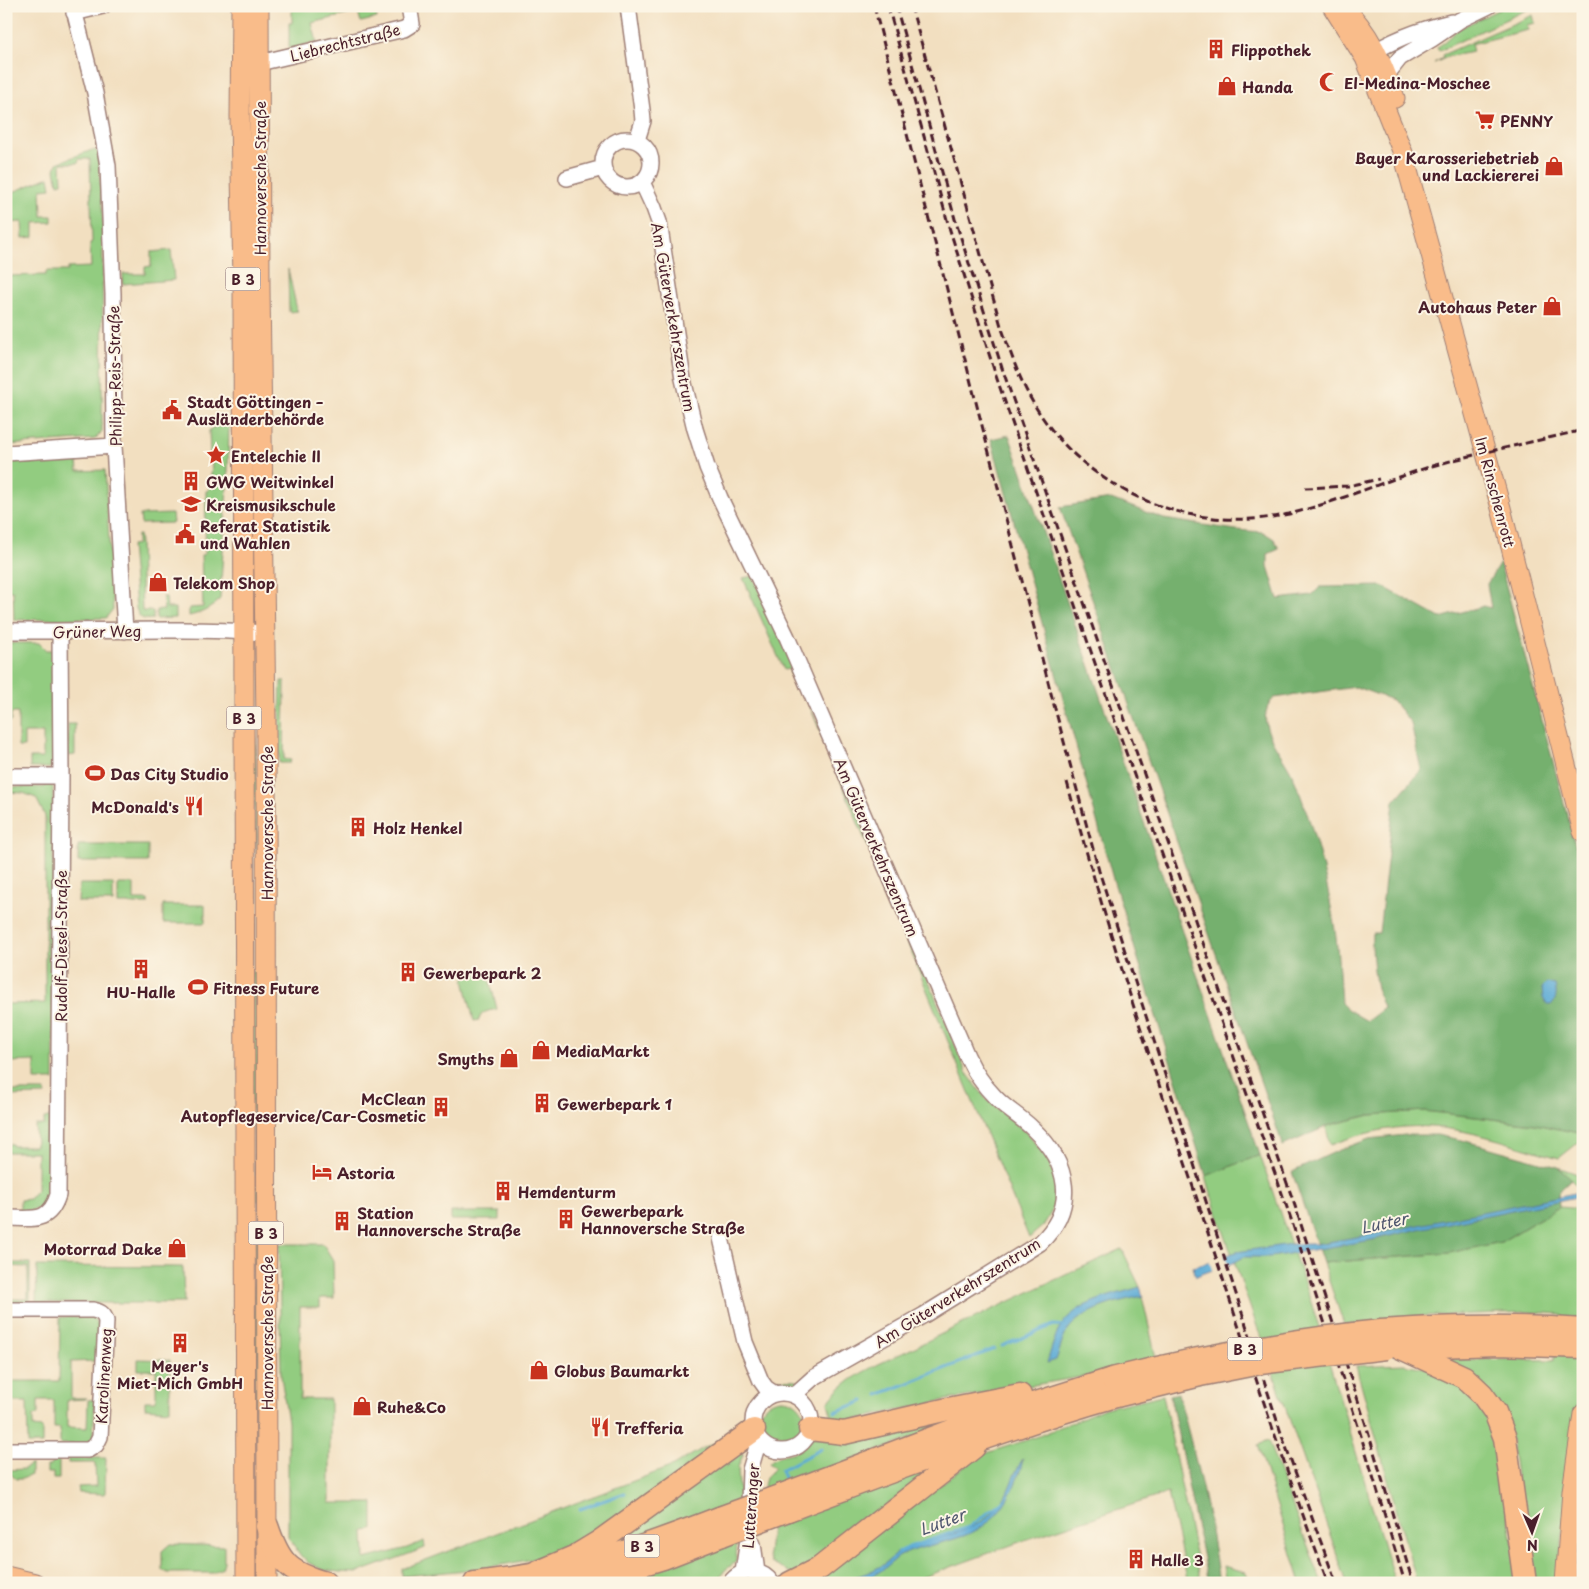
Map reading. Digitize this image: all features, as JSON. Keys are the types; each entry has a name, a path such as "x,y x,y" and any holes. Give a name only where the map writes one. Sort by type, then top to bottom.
{"highway":[{"name":"B 3","path":"785,1502 898,1450 1078,1389 1114,1388 1200,1375 1260,1363 1347,1351 1468,1326 1559,1337 1583,1347"},
{"name":"B 3","path":"1559,1337 1583,1330"},
{"name":"B 3","path":"1388,1342 1464,1377 1482,1394 1495,1412 1505,1438 1525,1583"},
{"name":"B 3","path":"475,1583 562,1569 722,1526 785,1502 934,1455 1040,1418 1114,1388"},
{"path":"810,1429 844,1433 992,1400 1053,1390 1078,1389"},
{"name":"B 3","path":"934,1455 1006,1412"},
{"path":"534,1574 576,1556 599,1542 756,1435"},
{"path":"790,1583 820,1568 986,1437"},
{"name":"B 3","path":"267,1526 276,1550 289,1566 301,1575 326,1583"},
{"name":"B 3","path":"582,1583 663,1558 722,1526"}],"main road":[{"name":"Hannoversche Straße","path":"241,6 246,1583"},
{"name":"B 3","path":"259,6 259,63"},
{"path":"1332,6 1370,54"},
{"path":"1342,6 1364,29 1370,54"},
{"name":"Im Rinschenrott","path":"1370,54 1382,81 1403,153 1501,508 1583,832"},
{"name":"Hannoversche Straße","path":"259,63 265,630 267,1583"},
{"path":"1565,1583 1572,1491 1583,1414"},
{"path":"6,1576 35,1583"}],"street":[{"path":"74,10 103,6"},
{"name":"Liebrechtstraße","path":"259,63 404,29 412,24 409,6"},
{"path":"628,6 642,110 642,121 637,140"},
{"path":"1382,81 1400,58 1460,20 1489,6"},
{"name":"Philipp-Reis-Straße","path":"74,10 101,121 108,166 111,222 114,446 125,630"},
{"path":"1370,54 1434,26 1460,20"},
{"path":"619,140 637,140 646,147 651,157 652,163 649,174 642,182 628,187 618,185 609,178 604,168 604,156 609,146 619,140"},
{"path":"567,178 604,168"},
{"name":"Am Güterverkehrszentrum","path":"642,182 659,222 686,392 695,429 713,483 781,624 976,1074 993,1095 1024,1120 1048,1145 1057,1159 1064,1179 1065,1194 1060,1215 1055,1227 1040,1243 932,1310 824,1371 808,1398 800,1400"},
{"path":"6,454 114,446"},
{"name":"Grüner Weg","path":"6,631 60,632 187,629 200,625 222,624 265,630"},
{"name":"Rudolf-Diesel-Straße","path":"6,1218 33,1218 46,1215 54,1207 58,1195 61,776 60,632"},
{"path":"6,776 61,776"},
{"name":"Lutteranger","path":"721,1238 745,1342 748,1368 758,1394 759,1403 753,1416 756,1435 750,1470 748,1539 750,1572"},
{"name":"Karolinenweg","path":"6,1310 93,1310 105,1316 106,1321 100,1437 96,1445 88,1450 6,1450"},
{"name":"Lutteranger","path":"745,1342 761,1381 766,1388 775,1394"},
{"path":"759,1403 764,1398 785,1393 800,1400 811,1419 810,1429"},
{"name":"Lutteranger","path":"756,1435 773,1450 782,1451 792,1449 800,1444 806,1438 810,1429"},
{"name":"Lutteranger","path":"750,1572 754,1551 751,1492 762,1462 773,1450"},
{"path":"730,1583 735,1577 750,1572 766,1576 772,1583"}],"green space":[{"path":"292,6 383,6 375,8 377,18 361,22 358,12 312,23 317,42 289,49 289,23 292,23"},
{"path":"1506,6 1529,6 1530,8 1439,51 1437,48 1458,29"},
{"path":"1533,15 1535,23 1527,25 1528,30 1471,44 1473,52 1450,56 1434,63 1443,58 1442,55"},
{"path":"92,150 98,151 103,222 102,432 95,439 6,445 6,276 46,275 46,271 68,271 68,268 91,267 90,159 79,159 78,163 61,163 62,183 58,184 55,170 57,163"},
{"path":"49,177 51,188 41,189 42,216 52,216 52,222 34,223 34,237 23,238 22,222 6,223 6,195"},
{"path":"171,250 174,280 123,284 123,274 145,274 145,267 151,266 151,252"},
{"path":"288,269 297,310 298,311 289,312"},
{"path":"222,422 229,422 220,599 206,610 189,616 189,608 203,607 201,555 205,554 206,491 209,490 212,467 209,430"},
{"path":"1009,435 1260,1155 1206,1176 1113,879 991,439"},
{"path":"25,459 26,463 77,459 78,471 105,470 113,609 106,618 14,620 13,591 6,591 6,460"},
{"path":"1111,499 1164,519 1236,530 1263,532 1274,539 1279,549 1268,554 1268,566 1278,599 1312,595 1320,587 1382,586 1440,618 1484,606 1491,608 1487,584 1500,563 1583,874 1583,1134 1535,1124 1424,1111 1370,1115 1330,1125 1283,1146 1060,507","holes":["1356,687 1392,700 1411,723 1421,770 1394,801 1379,933 1372,933 1376,983 1384,1008 1367,1021 1347,1009 1341,1003 1336,935 1321,860 1300,792 1293,776 1276,748 1265,717 1268,707 1274,698"]},
{"path":"172,514 173,523 141,524 140,515"},
{"path":"137,535 139,535 140,543 142,611 153,611 153,619 142,618 136,608 131,545 137,544"},
{"path":"753,576 799,680 792,680 789,669 784,670 743,578"},
{"path":"163,597 166,597 167,608 175,608 175,618 156,619 156,610 164,610"},
{"path":"6,643 39,643 46,650 53,650 54,763 50,768 30,768 30,758 43,758 43,733 24,733 24,747 18,747 18,713 11,713 11,721 6,723"},
{"path":"281,681 285,681 284,759 291,760 290,763 279,763"},
{"path":"251,689 253,689 258,822 257,868 253,780"},
{"path":"803,690 899,908 966,1072 987,1100 1027,1133 1051,1166 1056,1186 1054,1207 1044,1225 1029,1238"},
{"path":"68,724 75,724 75,755 68,756"},
{"path":"45,783 50,783 53,787 54,1080 35,1080 35,1061 10,1062 10,1080 6,1080 6,1004 45,1003 45,816 36,798 23,793 6,792 6,787 45,787"},
{"path":"78,845 148,845 148,862 78,862"},
{"path":"79,884 113,884 113,902 78,902"},
{"path":"118,884 134,884 134,900 148,900 148,904 118,904"},
{"path":"163,905 205,905 205,923 163,923"},
{"path":"483,970 486,972 487,977 489,977 497,1009 486,1012 479,1020 474,1021 464,980 468,974"},
{"path":"251,972 259,972 260,1201 257,1201 251,1093"},
{"path":"6,1091 45,1091 45,1095 6,1096"},
{"path":"1424,1111 1535,1124 1583,1134 1583,1139 1559,1158 1483,1136 1444,1128 1395,1128 1376,1131 1330,1145 1326,1127 1330,1125 1370,1115"},
{"path":"44,1118 52,1118 51,1193 43,1206 30,1211 20,1212 20,1200 29,1199 37,1190 37,1152 6,1152 6,1144 12,1144 13,1146 36,1146 35,1125 44,1125"},
{"path":"1405,1135 1437,1135 1462,1140 1558,1167 1572,1179 1558,1192 1559,1207 1501,1242 1449,1253 1323,1263 1292,1172 1337,1151 1369,1139"},
{"path":"1260,1155 1313,1308 1395,1583 1347,1583 1215,1207 1206,1176"},
{"path":"1558,1167 1583,1176 1583,1205 1579,1188"},
{"path":"1559,1207 1583,1209 1583,1369 1576,1411 1558,1583 1531,1583 1511,1440 1442,1359 1554,1360 1562,1314 1528,1312 1419,1316 1386,1322 1344,1325 1323,1263 1449,1253 1501,1242"},
{"path":"451,1212 500,1212 500,1220 451,1220"},
{"path":"254,1237 260,1241 261,1561 257,1561 258,1467 254,1402"},
{"path":"279,1244 323,1244 333,1260 334,1298 320,1298 320,1307 300,1307 300,1399 330,1399 330,1503 373,1503 373,1530 364,1531 365,1559 407,1548 424,1541 425,1548 357,1573 323,1570 309,1563 301,1556 288,1537 288,1422 281,1376"},
{"path":"1122,1249 1140,1287 1156,1358 1110,1372 946,1400 834,1424 828,1403 836,1393 857,1376 882,1362"},
{"path":"6,1263 30,1263 30,1303 8,1303 8,1299 28,1299 28,1267 6,1266"},
{"path":"37,1266 183,1267 184,1303 36,1303"},
{"path":"60,1317 92,1317 99,1325 97,1361 71,1362 71,1398 86,1399 67,1400 67,1427 87,1428 88,1400 95,1399 93,1438 87,1445 60,1444 60,1428 54,1428 54,1400 38,1400 38,1415 33,1416 33,1427 42,1428 42,1444 28,1444 27,1402 6,1402 6,1381 59,1381"},
{"path":"138,1359 170,1360 170,1410 145,1408 145,1401 156,1401 156,1370 138,1370"},
{"path":"1404,1364 1436,1370 1471,1393 1496,1433 1519,1583 1417,1583 1356,1366"},
{"path":"773,1379 797,1380 800,1384 788,1388 782,1387 771,1382"},
{"path":"1178,1393 1202,1487 1219,1583 1208,1583 1170,1395"},
{"path":"1163,1395 1201,1583 1188,1583 1168,1493 1028,1539 906,1583 810,1583 978,1456 1039,1436 1105,1408"},
{"path":"782,1399 795,1403 801,1409 805,1422 801,1435 795,1441 782,1445 769,1441 763,1435 759,1422 763,1409 769,1403"},
{"path":"994,1408 762,1494 766,1477 775,1468 769,1463 780,1456 801,1449 812,1436"},
{"path":"729,1437 597,1534 594,1529 579,1538 575,1547 511,1563 468,1570 402,1576 402,1569 673,1466 705,1447"},
{"path":"1268,1441 1322,1583 1301,1583 1258,1445"},
{"path":"738,1447 743,1455 738,1467 740,1502 593,1553"},
{"path":"55,1458 59,1458 59,1479 53,1479 53,1473 47,1473 47,1466 51,1466"},
{"path":"68,1458 106,1458 105,1494 79,1493 78,1487 96,1486 95,1463 68,1463"},
{"path":"1583,1459 1583,1521 1580,1559 1578,1560 1576,1535"},
{"path":"943,1461 813,1565 793,1574 771,1563 768,1554 771,1528"},
{"path":"31,1464 31,1475 22,1479 16,1479 8,1472 9,1470 24,1469"},
{"path":"737,1540 736,1562 725,1570 716,1583 612,1583"},
{"path":"170,1544 224,1546 222,1568 213,1573 168,1573 162,1570 162,1551"},
{"path":"1223,1566 1246,1572 1250,1583 1226,1583"}],"water":[{"path":"1547,983 1555,985 1556,988 1555,998 1551,1005 1547,1005 1543,998 1542,988"},
{"path":"1580,1192 1581,1196 1372,1240 1271,1257 1244,1257 1196,1276 1193,1267 1236,1252 1291,1244 1316,1244 1380,1233"},
{"path":"1140,1287 1143,1296 1104,1306 1077,1320 1065,1335 1056,1360 1047,1363 1058,1332 1070,1315 1098,1300"},
{"path":"1023,1459 1016,1481 1006,1502 983,1526 964,1536 909,1552 870,1577 846,1583 845,1580 875,1569 911,1546 975,1526 1001,1503"}],"pier":[{"path":"1224,1253 1229,1267 1213,1273 1209,1259"}],"waterway":[{"path":"1002,1346 1054,1325 1065,1326"},
{"path":"878,1395 994,1349"},
{"path":"835,1412 864,1401"},
{"path":"785,1480 781,1470 821,1449"},
{"path":"580,1509 625,1493"},
{"name":"Lutter","path":"899,1552 969,1527 1003,1502"},
{"name":"Lutter","path":"861,1583 868,1577"}],"railway":[{"path":"874,6 1054,705 1099,871 1282,1436 1336,1583"},
{"path":"888,6 949,227 996,376 1117,727 1290,1216 1358,1426 1405,1583"},
{"path":"896,6 955,219 1002,368 1295,1206 1366,1425 1413,1583"},
{"path":"911,6 1001,326 1018,372 1031,399 1052,431 1078,458 1108,481 1141,498 1176,511 1213,518 1251,519 1289,514 1432,466 1583,430"},
{"path":"1305,488 1348,486 1379,479"},
{"path":"1067,782 1096,885 1144,1038 1292,1485 1328,1583"}],"place":[{"name":"Flippothek","path":"1216,49"},
{"name":"El-Medina-Moschee","path":"1329,82"},
{"name":"Handa","path":"1227,86"},
{"name":"PENNY","path":"1485,120"},
{"name":"Bayer Karosseriebetrieb und Lackiererei","path":"1554,166"},
{"name":"Autohaus Peter","path":"1552,306"},
{"name":"Stadt Göttingen – Ausländerbehörde","path":"172,410"},
{"name":"Entelechie II","path":"216,455"},
{"name":"GWG Weitwinkel","path":"191,481"},
{"name":"Kreismusikschule","path":"191,504"},
{"name":"Referat Statistik und Wahlen","path":"185,534"},
{"name":"Telekom Shop","path":"158,582"},
{"name":"Das City Studio","path":"95,773"},
{"name":"McDonald's","path":"194,806"},
{"name":"Holz Henkel","path":"358,827"},
{"name":"HU-Halle","path":"141,969"},
{"name":"Gewerbepark 2","path":"408,972"},
{"name":"Fitness Future","path":"198,987"},
{"name":"MediaMarkt","path":"541,1050"},
{"name":"Smyths","path":"509,1058"},
{"name":"Gewerbepark 1","path":"542,1103"},
{"name":"McClean Autopflegeservice/Car-Cosmetic","path":"441,1107"},
{"name":"Astoria","path":"322,1172"},
{"name":"Hemdenturm","path":"503,1191"},
{"name":"Gewerbepark Hannoversche Straße","path":"566,1219"},
{"name":"Station Hannoversche Straße","path":"342,1221"},
{"name":"Motorrad Dake","path":"177,1248"},
{"name":"Meyer's Miet-Mich GmbH","path":"180,1343"},
{"name":"Globus Baumarkt","path":"539,1370"},
{"name":"Ruhe&Co","path":"362,1406"},
{"name":"Trefferia","path":"600,1427"},
{"name":"Halle 3","path":"1136,1559"}]}
